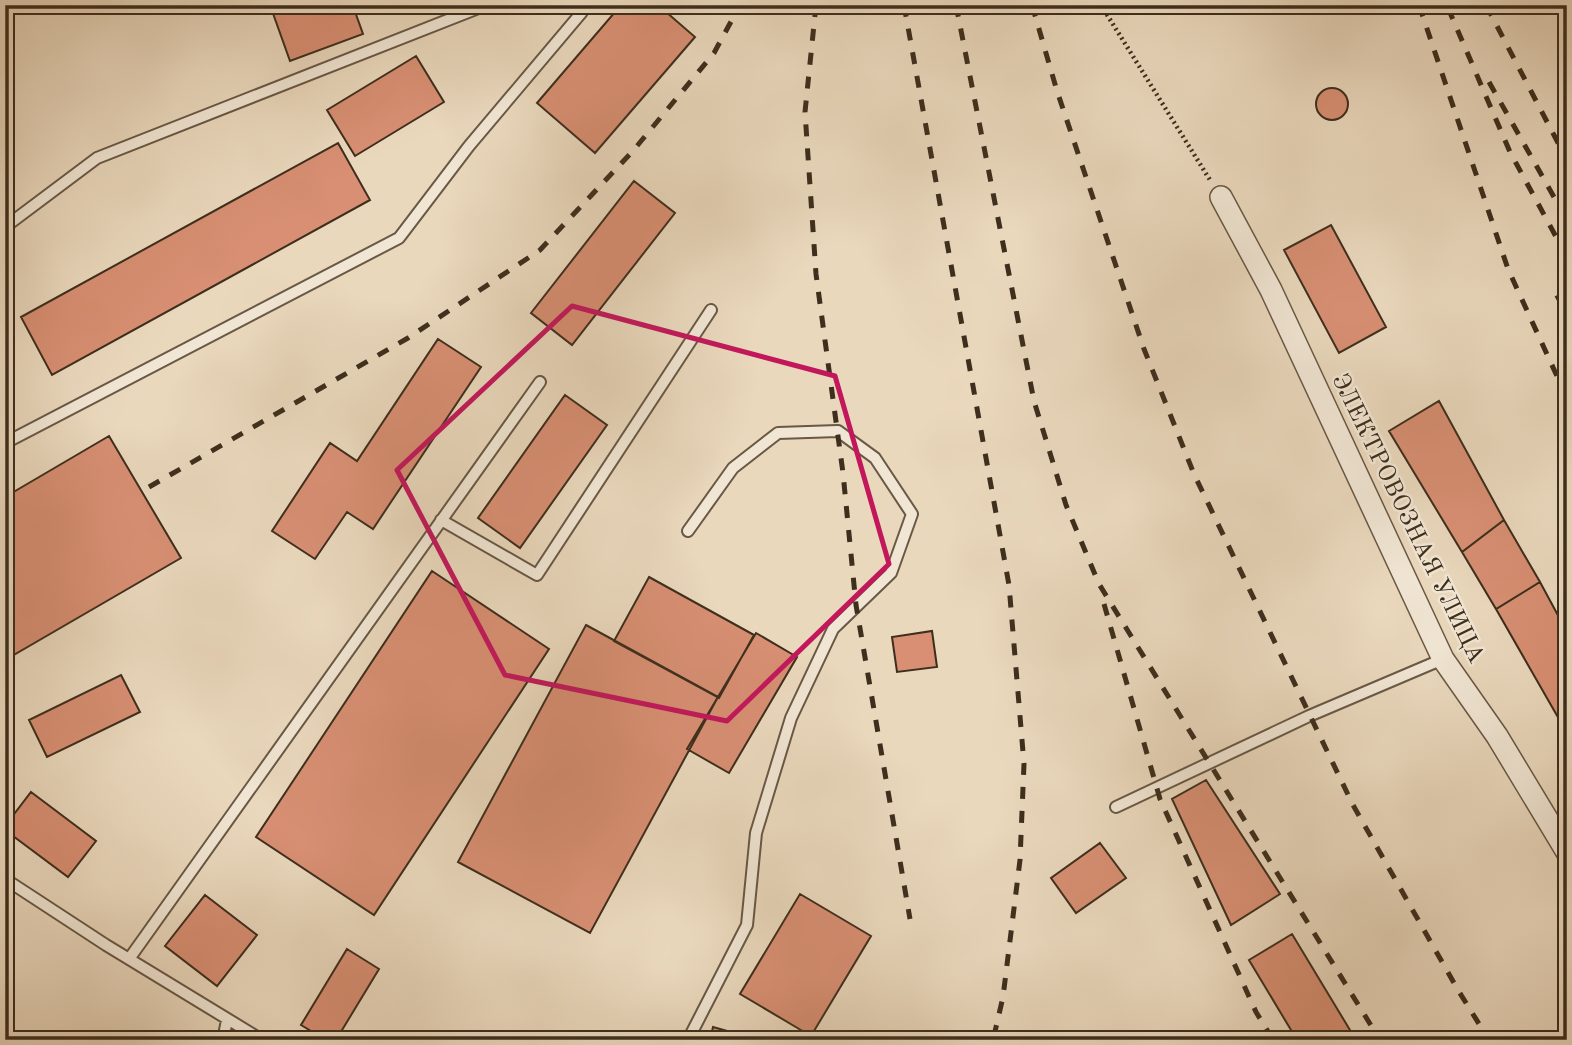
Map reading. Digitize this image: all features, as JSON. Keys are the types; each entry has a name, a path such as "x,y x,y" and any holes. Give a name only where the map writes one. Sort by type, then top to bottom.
{"street":[{"name":"ЭЛЕКТРОВОЗНАЯ УЛИЦА","path":"1221,197 1271,290 1443,659 1497,736 1567,852"}],"lane":[{"path":"5,227 97,158 486,5"},
{"path":"5,443 399,237 469,146 582,12"},
{"path":"441,520 537,575 711,310"},
{"path":"129,959 540,382"},
{"path":"688,531 733,468 778,433 838,431 875,458 912,514 891,573 833,629 791,718 756,833 747,925 688,1040"},
{"path":"1116,807 1309,716 1443,659"},
{"path":"5,879 262,1040"},
{"path":"223,1040 227,1020"}],"path":[{"path":"1101,5 1221,197"}],"highlighted area":[{"path":"572,306 835,376 889,564 727,721 505,675 397,470"}],"building":[{"path":"270,5 355,5 353,6 363,34 290,61"},
{"path":"621,5 658,5 695,37 595,153 537,103"},
{"path":"416,56 444,102 355,156 327,110"},
{"path":"1332,88 1343,93 1348,104 1343,115 1332,120 1321,115 1316,104 1321,93"},
{"path":"338,143 370,200 52,375 21,317"},
{"path":"634,181 675,213 572,345 531,313"},
{"path":"1331,225 1386,327 1339,353 1284,250"},
{"path":"1567,291 1567,317 1556,297"},
{"path":"438,339 481,367 373,529 347,512 315,559 272,531 330,443 357,461"},
{"path":"565,395 607,425 520,548 478,518"},
{"path":"1439,401 1504,520 1462,552 1389,431"},
{"path":"109,436 181,558 5,660 5,497"},
{"path":"1504,520 1540,582 1496,609 1462,552"},
{"path":"432,571 549,649 374,915 256,837"},
{"path":"649,577 754,635 719,698 614,641"},
{"path":"1540,582 1567,632 1567,714 1559,719 1496,609"},
{"path":"586,625 718,697 590,933 458,862"},
{"path":"932,631 937,667 897,672 892,637"},
{"path":"756,633 797,657 729,773 687,749"},
{"path":"121,675 140,712 47,757 29,720"},
{"path":"1567,714 1567,733 1559,719"},
{"path":"1206,780 1280,894 1231,925 1172,799"},
{"path":"31,792 96,841 68,877 5,830 5,826"},
{"path":"1100,843 1126,878 1076,913 1051,878"},
{"path":"800,894 871,936 811,1036 740,994"},
{"path":"205,895 257,935 217,986 165,946"},
{"path":"1292,934 1356,1040 1297,1040 1249,960"},
{"path":"347,949 379,969 336,1040 326,1040 301,1025"},
{"path":"713,1027 759,1040 710,1040"}],"railway":[{"path":"5,9 16,5"},
{"path":"149,487 408,338 540,250 632,152 714,53 740,5"},
{"path":"816,5 805,112 816,274 843,473 856,605 910,919"},
{"path":"904,5 1009,585 1024,764 1020,860 1003,997 993,1040"},
{"path":"956,5 1034,401 1066,505 1099,584 1380,1040"},
{"path":"1032,5 1057,91 1144,349 1194,474 1353,805 1489,1040"},
{"path":"1419,5 1508,269 1567,398"},
{"path":"1486,5 1567,160"},
{"path":"1555,5 1567,27"},
{"path":"1448,8 1510,152 1567,257"},
{"path":"1489,82 1567,220"},
{"path":"1104,604 1160,799 1256,1012 1273,1040"}]}
